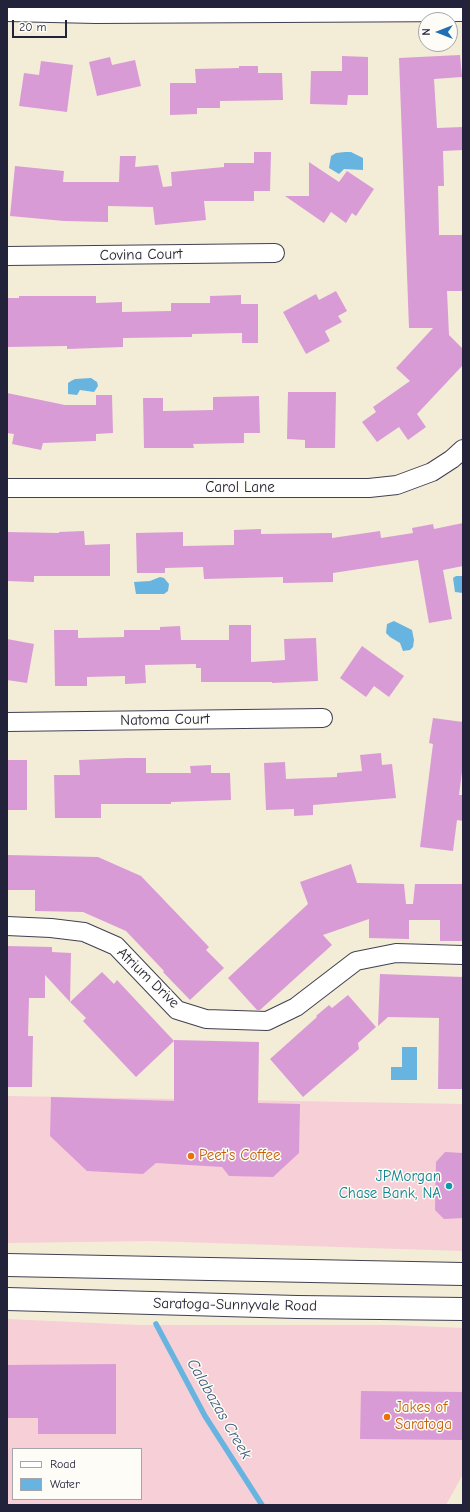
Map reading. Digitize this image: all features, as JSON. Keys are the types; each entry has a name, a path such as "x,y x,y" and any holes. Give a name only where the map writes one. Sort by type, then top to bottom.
{"main road":[{"path":"7,1265 463,1274"},
{"name":"Saratoga-Sunnyvale Road","path":"7,1299 297,1307 463,1308"}],"street":[{"path":"7,12 96,10 463,12"},
{"name":"Covina Court","path":"7,256 275,253"},
{"name":"Carol Lane","path":"7,488 369,488 397,485 432,472 452,459 463,449"},
{"name":"Natoma Court","path":"7,722 323,718"},
{"name":"Atrium Drive","path":"7,926 51,928 84,932 116,946 177,1010 206,1019 267,1021 296,1007 356,961 396,954 463,955"}],"shaded area":[{"path":"7,1096 463,1104 463,1251 151,1241 7,1243"},
{"path":"7,1319 139,1325 394,1325 463,1328 463,1474 446,1505 7,1505"}],"water":[{"path":"351,152 363,158 363,170 344,169 339,174 329,168 331,156 336,153"},
{"path":"91,378 97,382 98,386 94,392 80,390 77,395 68,394 68,383 75,379"},
{"path":"456,576 463,576 463,593 455,592 453,578"},
{"path":"160,577 164,578 169,584 168,591 164,594 136,594 134,582 150,581"},
{"path":"394,621 412,630 414,640 413,647 410,650 403,651 400,643 386,633 387,624"},
{"path":"402,1047 417,1047 417,1080 391,1080 391,1067 402,1067"}],"building":[{"path":"460,55 462,77 434,79 437,128 463,127 463,150 443,151 444,186 438,186 439,235 463,235 463,291 447,291 449,335 463,349 463,365 417,414 426,427 408,440 399,427 377,442 362,422 376,412 373,407 410,381 396,368 433,328 409,328 399,58"},
{"path":"342,56 368,57 368,95 348,95 347,105 310,104 311,71 342,71"},
{"path":"110,57 112,65 135,60 141,86 97,96 89,62"},
{"path":"41,61 73,65 67,112 19,106 24,73 39,75"},
{"path":"239,66 258,66 258,73 282,73 283,100 220,101 220,108 197,108 197,114 170,115 170,83 196,83 195,69 239,68"},
{"path":"254,152 271,152 270,191 254,191 254,201 204,201 206,220 155,225 153,207 108,206 108,222 64,221 10,216 15,166 64,171 63,182 119,182 120,156 136,156 135,167 158,165 163,187 172,186 171,172 224,167 224,163 254,163"},
{"path":"309,162 339,182 347,171 374,189 356,216 352,213 346,223 331,212 324,223 285,196 309,196"},
{"path":"336,291 347,311 338,316 342,322 325,331 330,341 306,354 283,312 316,294 319,300"},
{"path":"241,295 241,304 258,304 258,343 242,343 242,333 192,334 192,337 123,338 123,347 67,349 67,346 7,347 7,298 19,298 19,296 96,296 96,303 122,302 122,312 171,311 171,303 210,303 210,296"},
{"path":"288,392 336,392 335,448 305,448 305,440 287,439"},
{"path":"7,393 65,405 96,405 96,395 112,395 113,433 96,434 96,441 43,443 41,450 12,444 14,434 7,433"},
{"path":"259,396 260,433 244,433 244,443 193,444 194,448 144,448 143,398 163,398 163,411 213,410 213,397"},
{"path":"463,523 463,566 443,570 452,619 429,623 418,560 333,573 333,582 283,583 283,577 204,579 203,567 165,568 165,573 137,573 136,533 183,532 183,546 234,545 234,530 261,529 261,534 332,533 332,538 380,531 381,538 413,533 412,528 433,524 434,529"},
{"path":"84,531 85,545 110,544 110,576 34,576 34,582 7,581 7,532 59,533"},
{"path":"229,625 251,625 251,662 285,660 284,639 316,638 318,681 272,683 201,682 201,668 196,668 196,664 145,665 146,683 125,684 125,676 87,677 87,686 55,686 54,630 78,630 78,638 124,637 124,630 160,630 160,627 180,626 181,640 229,640"},
{"path":"7,639 34,644 27,683 7,680"},
{"path":"362,646 404,676 389,697 374,686 366,697 340,678"},
{"path":"433,718 463,722 463,764 459,795 463,795 463,821 457,820 453,851 420,847 433,744 429,743"},
{"path":"381,753 382,765 392,764 396,798 313,805 313,815 294,816 294,809 266,810 264,763 285,762 286,779 337,777 337,773 362,771 360,755"},
{"path":"146,758 146,773 191,773 190,766 211,765 211,773 230,773 231,800 171,802 171,804 101,804 101,818 55,818 54,775 80,775 79,760"},
{"path":"7,760 27,760 27,810 7,810"},
{"path":"7,855 98,857 141,876 209,947 206,950 224,968 190,1000 126,931 83,912 35,911 35,890 7,890"},
{"path":"351,864 357,883 404,884 406,904 413,904 415,884 463,884 463,941 440,941 440,920 409,920 409,939 369,938 369,919 323,935 332,945 260,1010 257,1010 228,978 308,904 300,882"},
{"path":"7,946 52,947 52,952 71,953 70,1002 45,975 45,998 29,998 28,1036 33,1036 32,1087 7,1087"},
{"path":"102,972 114,984 117,980 174,1041 136,1077 83,1021 86,1018 70,1002"},
{"path":"380,974 463,977 463,1089 438,1089 439,1018 388,1017 378,1026"},
{"path":"348,995 376,1027 358,1043 359,1049 303,1097 270,1059 329,1005 332,1008"},
{"path":"174,1040 259,1042 258,1103 300,1104 299,1153 273,1177 229,1176 222,1167 156,1163 143,1174 87,1171 50,1136 51,1097 174,1101"},
{"name":"JPMorgan Chase Bank, NA","path":"445,1152 463,1153 463,1218 444,1219 435,1210 436,1162"},
{"path":"116,1364 116,1434 38,1434 38,1418 7,1418 7,1365"},
{"path":"361,1391 463,1392 463,1440 360,1439"}],"waterway":[{"name":"Calabazas Creek","path":"156,1324 205,1416 262,1505"}],"place":[{"name":"Peet's Coffee","path":"191,1156"},
{"name":"JPMorgan Chase Bank, NA","path":"449,1186"},
{"name":"Jakes of Saratoga","path":"387,1417"}]}
